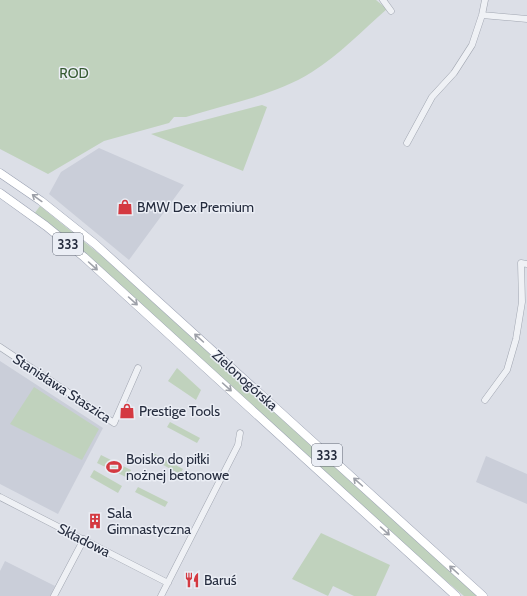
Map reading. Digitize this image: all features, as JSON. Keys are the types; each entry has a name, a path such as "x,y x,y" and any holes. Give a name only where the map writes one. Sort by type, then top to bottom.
{"main road":[{"name":"Zielonogórska","path":"0,173 46,205 99,248 483,596"},
{"name":"Zielonogórska","path":"0,193 46,226 80,254 456,596"}],"street":[{"path":"383,0 392,11"},
{"path":"407,143 432,97 454,73 468,52 482,15 485,0"},
{"path":"482,15 527,19"},
{"path":"485,400 509,366 522,311 521,263 527,264"},
{"name":"Stanisława Staszica","path":"0,347 114,423 138,368"},
{"path":"162,596 238,445 240,433"},
{"name":"Składowa","path":"0,497 168,583"},
{"path":"54,596 84,540"}],"shaded area":[{"path":"99,148 184,185 129,260 49,194 61,172"},
{"path":"0,361 103,428 58,514 0,484"},
{"path":"486,456 527,474 527,504 476,482"},
{"path":"5,561 55,586 50,596 0,596 0,571"}],"green space":[{"name":"ROD","path":"0,0 376,0 387,9 332,58 298,80 267,93 186,117 174,117 169,123 104,141 48,174 0,149"},
{"path":"262,105 267,107 243,171 151,134"},
{"path":"40,206 103,257 477,596 464,596 413,553 34,214"},
{"path":"177,368 201,390 196,400 168,381"},
{"path":"34,387 99,429 82,460 10,424"},
{"path":"170,422 200,438 197,443 167,427"},
{"path":"153,453 183,469 180,474 150,458"},
{"name":"Boisko do piłki nożnej betonowe","path":"101,455 131,470 128,478 97,463"},
{"path":"94,470 122,486 118,493 90,477"},
{"path":"138,487 168,502 165,507 135,492"},
{"path":"321,533 390,565 376,596 354,596 333,586 328,596 292,579"}],"place":[{"name":"BMW Dex Premium","path":"125,207"},
{"name":"Prestige Tools","path":"127,411"},
{"name":"Boisko do piłki nożnej betonowe","path":"114,467"},
{"name":"Sala Gimnastyczna","path":"95,521"},
{"name":"Baruś","path":"192,580"}]}
